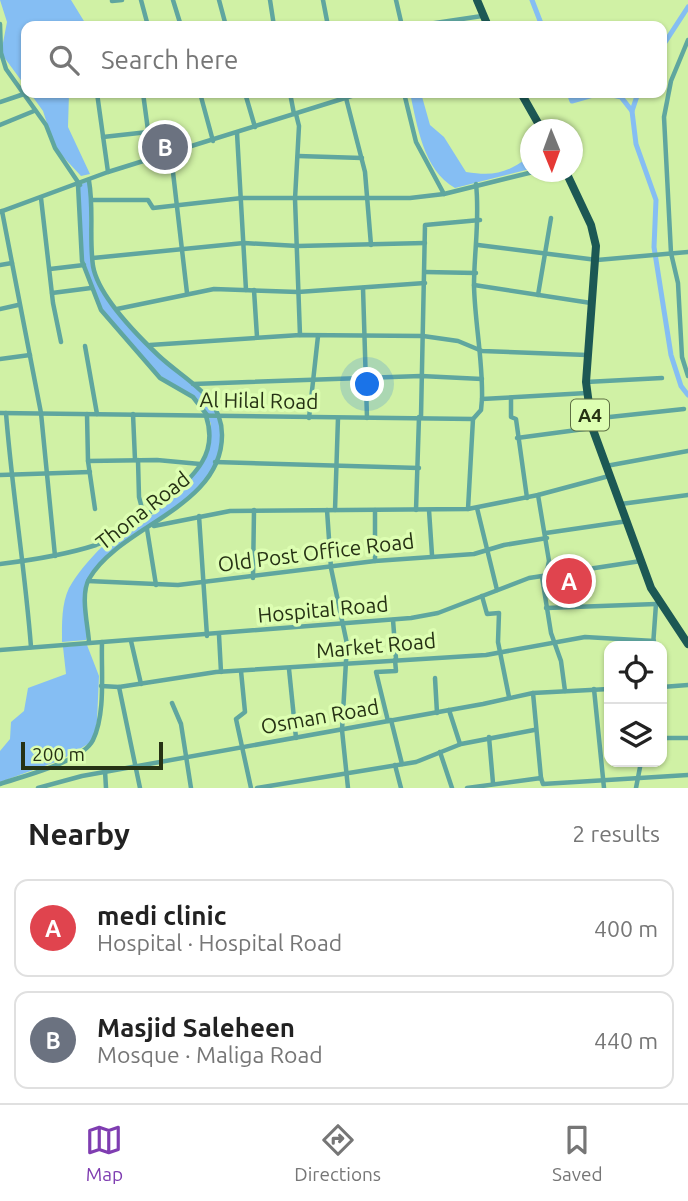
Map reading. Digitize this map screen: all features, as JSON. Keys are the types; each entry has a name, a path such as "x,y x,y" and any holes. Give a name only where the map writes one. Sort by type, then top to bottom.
{"highway":[{"path":"477,0 486,21"},
{"path":"524,98 536,119"},
{"name":"A4","path":"571,182 591,225 597,260 586,382 591,423 629,521 656,602 684,630 688,643"}],"street":[{"path":"112,1 122,0"},
{"path":"141,0 147,21"},
{"path":"173,0 179,21"},
{"path":"219,0 225,21"},
{"path":"270,0 273,21"},
{"path":"323,0 327,21"},
{"path":"396,0 401,21"},
{"path":"449,21 483,16"},
{"path":"0,24 0,51 6,69 21,90"},
{"path":"688,40 671,81 664,117 670,254 678,284 681,338 688,376"},
{"path":"0,102 21,95"},
{"path":"0,564 55,556 99,544 144,516 201,464 208,450 210,429 206,415 193,397 160,378 101,310 84,265 79,185 55,148 46,125 26,98"},
{"path":"98,98 108,172"},
{"path":"144,98 152,160"},
{"path":"201,98 213,141"},
{"path":"246,98 255,127"},
{"path":"291,98 299,126 295,199 300,335"},
{"path":"55,556 41,413 1,211 79,185 108,172 171,155 343,98"},
{"path":"346,98 362,158 371,245"},
{"path":"405,98 416,142 444,194"},
{"path":"0,125 34,111"},
{"path":"103,137 148,132"},
{"path":"237,133 246,290"},
{"path":"171,155 174,207 187,293"},
{"path":"298,156 362,158"},
{"path":"92,200 148,200 153,208 242,198 410,198 444,194 520,175"},
{"path":"89,181 94,270 116,310 149,345 208,396 220,415"},
{"path":"468,509 473,419 481,410 482,399 482,352 474,285 480,220 477,184"},
{"path":"41,198 52,293 61,342"},
{"path":"538,295 551,218"},
{"path":"416,510 425,225 480,220"},
{"path":"93,258 244,243 298,246 425,243"},
{"path":"478,245 597,260 688,252"},
{"path":"0,265 12,263"},
{"path":"50,269 84,265"},
{"path":"425,272 476,273"},
{"path":"116,310 214,289 298,292 425,283"},
{"path":"474,285 592,303"},
{"path":"52,293 92,288"},
{"path":"363,288 367,418"},
{"path":"254,290 257,337"},
{"path":"0,309 19,305"},
{"path":"149,345 300,335 423,336 458,341 482,352 587,355"},
{"path":"309,418 318,335"},
{"path":"681,338 688,335"},
{"path":"85,346 97,414"},
{"path":"0,359 30,355"},
{"path":"193,384 421,376 482,379"},
{"path":"586,382 662,378"},
{"path":"482,399 587,393"},
{"path":"511,398 511,417 516,419 527,498"},
{"path":"517,438 591,423 684,409"},
{"path":"3,413 24,561 31,647"},
{"name":"Al Hilal Road","path":"3,413 473,419"},
{"path":"87,414 88,461 95,509"},
{"path":"133,414 139,497 144,516"},
{"name":"Thona Road","path":"88,581 114,549 153,526 205,482 215,462 222,438 220,415"},
{"path":"335,510 338,418"},
{"path":"606,466 688,451"},
{"path":"88,461 136,460 201,464"},
{"path":"215,462 419,468"},
{"path":"0,475 90,472"},
{"path":"153,526 199,516 254,510 468,509 527,498 610,476"},
{"path":"538,495 549,561 544,577 546,608 561,661 565,691"},
{"path":"621,504 688,495"},
{"path":"477,508 485,552 497,590"},
{"path":"253,578 254,510"},
{"path":"327,510 331,568 345,625 342,730 348,788"},
{"path":"375,510 375,561"},
{"path":"429,510 432,555"},
{"name":"Old Post Office Road","path":"199,516 207,636"},
{"name":"Old Post Office Road","path":"88,581 156,585 253,578 375,561 485,552 504,545 629,521"},
{"path":"147,529 156,585"},
{"name":"Hospital Road","path":"0,650 393,620 438,613 497,590 544,577 642,561"},
{"path":"88,581 89,642"},
{"path":"482,596 487,614 499,613 501,652 509,697"},
{"path":"546,608 656,602 653,641"},
{"path":"393,620 396,671 376,672 402,764"},
{"path":"219,635 221,672"},
{"name":"Market Road","path":"101,686 119,687 221,672 501,652 585,638 619,641"},
{"path":"131,641 141,684"},
{"path":"0,784 63,762 85,750 93,741 101,686 102,642"},
{"path":"289,669 296,738"},
{"path":"241,671 245,712 236,719 251,788"},
{"path":"435,678 437,713"},
{"path":"667,687 688,685"},
{"path":"119,687 139,788"},
{"path":"594,689 604,788"},
{"name":"Osman Road","path":"38,788 136,765 437,713 509,697 604,689"},
{"path":"533,693 534,730 542,784"},
{"path":"172,703 179,723 191,788"},
{"path":"449,710 460,744"},
{"path":"257,788 298,785 346,773 402,764 460,744 534,730"},
{"path":"489,737 493,783"},
{"path":"667,738 688,738"},
{"path":"440,752 452,788"},
{"path":"395,765 401,788"},
{"path":"636,788 640,767"},
{"path":"105,771 106,788"},
{"path":"467,788 493,783 542,784 688,775"}],"water":[{"path":"0,0 71,0 84,21 21,21 21,80 1,53 7,22"},
{"path":"34,98 69,98 68,127 90,174 81,176 55,148 43,111"},
{"path":"411,98 422,98 430,125 444,137 466,172 498,172 520,163 520,172 455,188 435,170 423,145"},
{"path":"89,181 90,250 99,283 122,319 142,340 211,400 221,418 222,434 216,460 207,477 176,506 119,545 90,577 86,592 86,640 62,642 64,604 72,583 108,541 131,524 155,514 164,500 188,481 208,449 211,424 205,409 189,394 156,373 100,307 82,255 79,185"},
{"path":"87,645 99,676 97,721 93,741 61,760 0,782 0,751 10,739 11,722 24,711 28,688 66,674 63,647"}],"waterway":[{"path":"532,0 540,21"},
{"path":"667,39 688,7"},
{"path":"571,98 572,101 582,98"},
{"path":"622,98 632,111"},
{"path":"636,98 632,111 636,144 656,200 654,247 671,355 681,386 688,395"}],"place":[{"name":"Masjid Saleheen","path":"165,147"},
{"name":"medi clinic","path":"569,581"}]}
